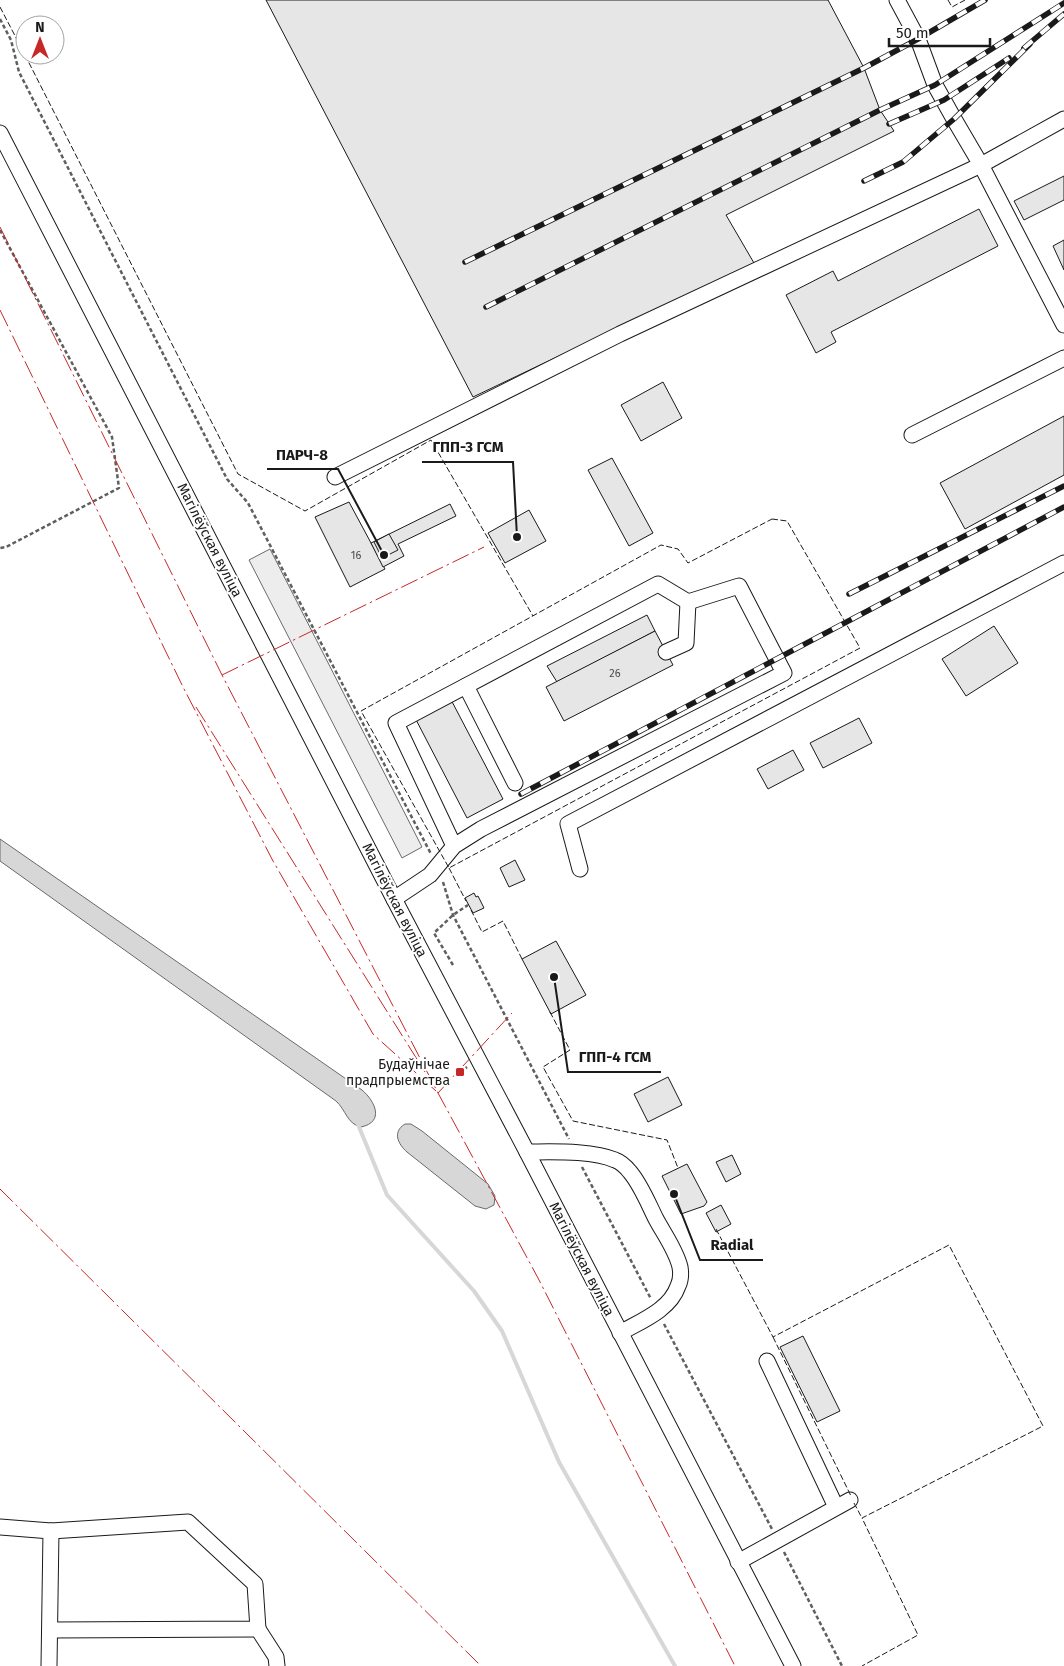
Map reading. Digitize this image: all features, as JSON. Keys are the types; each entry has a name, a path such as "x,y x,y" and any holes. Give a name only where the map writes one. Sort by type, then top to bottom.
{"street":[{"path":"897,0 918,39 935,85 982,166 1064,324"},
{"path":"335,476 620,334 982,166 1064,119"},
{"name":"Магілёўская вуліца","path":"0,133 209,536 394,899 793,1666"},
{"path":"912,435 1064,358"},
{"path":"580,869 568,824 1064,563"},
{"path":"394,899 430,875 454,846 481,829 784,673 739,586 688,602 658,584 396,724 454,846"},
{"path":"666,652 686,643 688,602"},
{"path":"466,686 515,783"},
{"path":"527,1152 575,1153 616,1160 630,1172 674,1251 680,1268 679,1285 671,1300 658,1311 620,1333"},
{"path":"767,1361 836,1507"},
{"path":"738,1562 850,1500"},
{"path":"0,1527 51,1531 188,1522 255,1584 258,1629 276,1657 277,1666"},
{"path":"49,1666 51,1531"},
{"path":"50,1630 258,1629"}],"path":[{"path":"0,19 11,40 19,72 227,479 248,503 437,866 445,885 453,915 842,1666"},
{"path":"0,230 112,437 119,488 6,548 0,548"},
{"path":"452,964 434,933 453,915 468,905"}],"shaded area":[{"path":"270,549 422,847 402,858 249,560"},
{"path":"0,839 362,1090 374,1105 375,1116 373,1121 361,1127 353,1123 336,1101 0,861"},
{"path":"405,1124 411,1124 422,1131 488,1184 495,1196 494,1205 486,1209 475,1206 407,1152 398,1138 401,1127"}],"building":[{"path":"266,0 828,0 864,68 880,110 894,131 726,215 754,263 473,397"},
{"path":"1064,176 1064,200 1024,220 1014,201"},
{"path":"979,209 998,246 831,332 836,342 816,353 786,295 833,271 838,281"},
{"path":"1064,240 1064,270 1053,246"},
{"path":"663,382 682,418 641,441 621,405"},
{"path":"1064,416 1064,475 965,529 940,483"},
{"path":"612,458 653,533 629,546 588,470"},
{"path":"349,502 385,569 350,587 315,517"},
{"path":"450,504 456,516 398,544 404,556 383,567 371,543"},
{"path":"529,510 546,541 505,563 488,533"},
{"path":"389,534 398,550 382,558 374,542"},
{"path":"647,615 655,631 557,682 547,666"},
{"path":"994,626 1018,663 966,696 942,659"},
{"path":"655,631 673,665 564,721 546,687"},
{"path":"448,694 503,799 467,818 412,712"},
{"path":"859,718 872,743 823,768 810,743"},
{"path":"793,750 804,770 768,789 757,769"},
{"path":"515,860 525,880 509,887 500,868"},
{"path":"474,893 476,897 478,896 484,908 473,913 465,898"},
{"path":"556,941 586,995 551,1014 522,959"},
{"path":"668,1077 682,1105 648,1122 634,1094"},
{"path":"732,1155 741,1174 726,1182 716,1162"},
{"path":"687,1164 707,1202 704,1206 681,1214 662,1176"},
{"path":"721,1205 731,1224 716,1232 706,1213"},
{"path":"803,1336 840,1411 817,1422 780,1347"}],"waterway":[{"path":"357,1122 387,1195 474,1291 502,1331 559,1462 675,1666"}],"railway":[{"path":"465,262 864,68 985,0"},
{"path":"486,307 880,110 935,85 1064,3"},
{"path":"1024,48 1064,14"},
{"path":"864,181 903,162 954,119 1030,44"},
{"path":"889,124 944,100 1009,58"},
{"path":"849,594 1064,486"},
{"path":"521,794 1064,507"}],"fence":[{"path":"948,0 952,7 965,0"},
{"path":"0,7 15,36"},
{"path":"30,65 238,474 305,511 431,440 533,616"},
{"path":"772,519 787,521 860,648 449,868 361,711 661,545 678,549 688,563 772,519"},
{"path":"449,868 466,901"},
{"path":"471,910 482,932 503,921 523,961"},
{"path":"550,1012 570,1050 543,1067 573,1121 667,1140 678,1168"},
{"path":"716,1229 773,1337 949,1245 1043,1426 862,1518 918,1635 862,1666"},
{"path":"773,1337 851,1496"},
{"path":"854,1503 862,1518"}],"power":[{"path":"0,227 222,675 438,1093 538,1278 735,1666"},
{"path":"0,310 183,687 273,861 373,1034 436,1091"},
{"path":"222,675 484,547"},
{"path":"196,707 425,1072"},
{"path":"438,1093 512,1013"},
{"path":"0,1189 481,1666"}],"place":[{"name":"ГПП-3 ГСМ","path":"517,537"},
{"name":"ПАРЧ-8","path":"384,555"},
{"name":"ГПП-4 ГСМ","path":"554,977"},
{"name":"Будаўнічае прадпрыемства","path":"460,1072"},
{"name":"Radial","path":"674,1194"}]}
